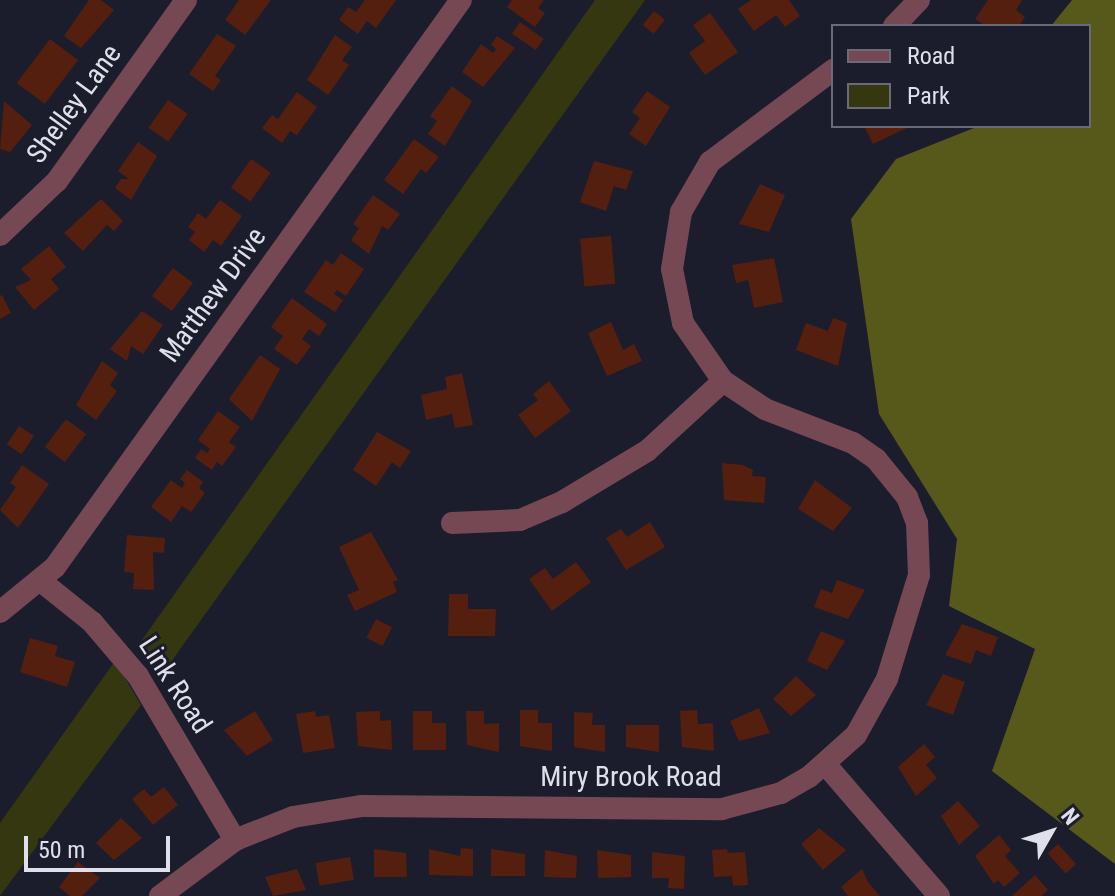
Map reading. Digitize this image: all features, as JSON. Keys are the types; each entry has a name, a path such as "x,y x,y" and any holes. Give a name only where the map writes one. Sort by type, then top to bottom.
{"street":[{"name":"Shelley Lane","path":"0,235 57,181 186,0"},
{"name":"Matthew Drive","path":"0,612 42,582 461,0"},
{"path":"896,24 919,0"},
{"name":"Miry Brook Road","path":"160,896 235,840 293,817 362,806 722,809 781,793 826,765 856,735 887,679 919,575 917,523 907,497 876,459 853,443 765,409 723,381 695,348 675,297 674,242 681,212 710,162 730,143 831,71"},
{"path":"452,523 520,520 562,502 647,451 723,381"},
{"name":"Link Road","path":"42,582 92,622 138,676 235,840"},
{"path":"826,765 939,896"}],"green space":[{"path":"595,0 645,0 158,680 137,647"},
{"path":"115,661 141,705 0,896 0,823"}],"shaded area":[{"path":"1072,0 1115,0 1115,864 992,771 1035,649 949,606 957,539 879,414 851,219 896,159 974,128 1091,128 1091,24 1053,24"}],"building":[{"path":"89,0 101,0 114,10 81,48 64,36"},
{"path":"239,0 271,0 245,35 225,20"},
{"path":"365,0 396,0 376,28 367,21 358,34 339,20 348,7 356,12"},
{"path":"512,0 544,0 538,8 545,13 535,27 507,7"},
{"path":"751,0 789,0 800,16 785,27 776,15 754,31 738,9"},
{"path":"988,0 1022,0 1016,10 1025,17 1020,24 983,24 975,19"},
{"path":"654,11 665,20 654,34 643,25"},
{"path":"710,13 738,52 705,75 689,53 705,41 693,25"},
{"path":"520,22 544,39 536,50 512,33"},
{"path":"217,34 236,46 215,76 221,80 213,91 189,74"},
{"path":"335,35 352,47 342,60 349,65 328,95 307,80"},
{"path":"497,36 515,48 483,87 462,72 481,44 493,53 496,49 491,45"},
{"path":"50,39 78,60 45,104 17,83"},
{"path":"452,86 472,101 445,146 428,134 437,121 430,116"},
{"path":"647,91 670,107 646,146 629,134 640,118 632,112"},
{"path":"297,92 317,107 297,135 290,131 282,143 262,128 272,115 278,119"},
{"path":"168,100 188,114 168,142 148,128"},
{"path":"4,101 32,125 10,152 0,149"},
{"path":"865,128 907,128 873,144"},
{"path":"414,139 439,157 426,173 421,169 403,194 384,180"},
{"path":"138,142 157,156 131,200 115,188 121,179 129,179 118,171"},
{"path":"251,159 271,173 251,201 231,188"},
{"path":"594,161 633,171 626,190 614,186 606,211 580,202"},
{"path":"760,184 785,195 769,232 739,224"},
{"path":"373,195 400,214 388,230 382,226 369,254 351,240 359,228 353,224"},
{"path":"101,199 123,221 114,231 107,225 83,251 64,233"},
{"path":"220,200 242,216 221,246 213,240 204,252 189,240 195,232 188,227 198,213 206,219"},
{"path":"611,236 615,284 584,287 580,239"},
{"path":"49,246 66,267 51,279 59,289 34,310 15,287 31,280 21,269"},
{"path":"341,253 364,269 346,296 337,290 334,294 343,300 335,312 304,292 326,260 333,265"},
{"path":"774,258 783,302 754,308 748,280 736,283 732,265"},
{"path":"173,268 193,283 172,311 152,296"},
{"path":"0,296 11,313 0,319"},
{"path":"292,298 327,324 319,336 309,329 302,339 311,346 297,365 274,349 283,336 271,327"},
{"path":"142,311 163,325 143,354 131,346 127,361 110,349"},
{"path":"833,318 847,323 838,366 796,350 806,323 828,331"},
{"path":"611,322 623,350 634,344 642,361 607,376 588,333"},
{"path":"260,355 280,369 252,421 229,399"},
{"path":"102,361 118,373 110,385 117,391 96,420 76,405"},
{"path":"462,373 473,425 455,428 452,414 426,420 421,395 447,389 445,377"},
{"path":"549,381 571,411 535,438 518,415 538,400 533,394"},
{"path":"218,411 240,427 229,442 236,447 222,466 217,462 212,470 195,458 201,449 207,453 210,449 198,440"},
{"path":"66,419 86,434 65,462 45,447"},
{"path":"19,426 34,436 22,454 7,444"},
{"path":"377,432 411,451 400,468 392,462 376,486 353,470"},
{"path":"722,463 743,465 753,470 752,476 766,477 764,503 724,500"},
{"path":"22,465 49,484 18,528 0,510 16,487 10,483"},
{"path":"187,470 203,482 199,488 205,493 191,512 182,506 171,522 151,507 171,480 182,488 185,483 180,479"},
{"path":"815,480 852,508 833,531 798,509"},
{"path":"650,522 665,547 626,570 606,538 621,529 627,537"},
{"path":"371,532 398,580 393,582 397,592 355,611 347,595 359,590 339,547"},
{"path":"127,535 165,538 164,553 153,552 154,590 133,589 134,573 124,572"},
{"path":"576,562 591,582 552,611 529,579 545,568 553,579"},
{"path":"837,580 865,590 848,619 814,607 821,589 832,593"},
{"path":"449,594 468,594 468,609 496,609 495,636 448,636"},
{"path":"376,619 392,627 383,646 366,638"},
{"path":"962,624 998,637 991,656 976,650 971,664 945,655"},
{"path":"821,631 845,641 827,670 807,661"},
{"path":"30,638 58,646 55,656 75,662 67,687 20,672"},
{"path":"943,674 965,682 953,715 926,705"},
{"path":"796,676 816,695 791,716 773,699"},
{"path":"759,708 770,733 739,741 730,721"},
{"path":"520,710 538,710 538,723 552,723 552,751 520,746"},
{"path":"697,710 698,724 713,723 714,751 682,747 680,711"},
{"path":"255,711 273,740 247,756 224,730"},
{"path":"315,711 316,717 329,715 335,748 303,753 296,714"},
{"path":"380,711 380,721 391,720 392,750 358,746 356,712"},
{"path":"413,711 432,711 432,723 446,723 446,750 413,750"},
{"path":"466,711 484,711 484,724 499,723 499,752 467,745"},
{"path":"574,712 593,713 592,725 605,725 605,752 574,747"},
{"path":"626,725 659,725 659,752 626,747"},
{"path":"924,744 935,757 926,765 937,778 916,796 898,767"},
{"path":"164,787 178,805 153,825 132,799 144,789 151,797"},
{"path":"958,801 980,826 959,845 941,816"},
{"path":"121,818 142,838 114,860 96,843"},
{"path":"819,828 846,850 823,870 801,844"},
{"path":"999,835 1011,850 1005,856 1020,873 1004,887 998,880 994,884 975,856"},
{"path":"1058,844 1076,864 1066,873 1048,853"},
{"path":"461,848 473,849 473,876 429,875 429,849 460,856"},
{"path":"374,849 406,853 407,877 374,877"},
{"path":"491,849 525,854 525,876 491,876"},
{"path":"727,849 728,853 745,852 748,885 733,886 732,876 714,877 712,850"},
{"path":"545,850 577,856 576,878 544,877"},
{"path":"597,850 631,855 631,877 598,878"},
{"path":"652,852 685,856 684,889 668,888 669,878 652,878"},
{"path":"350,857 354,880 320,886 316,863"},
{"path":"78,862 100,878 82,896 70,896 59,887"},
{"path":"297,869 306,890 273,896 265,877"},
{"path":"862,869 880,896 848,896 841,887"},
{"path":"1035,875 1048,890 1041,896 1012,896"}]}
